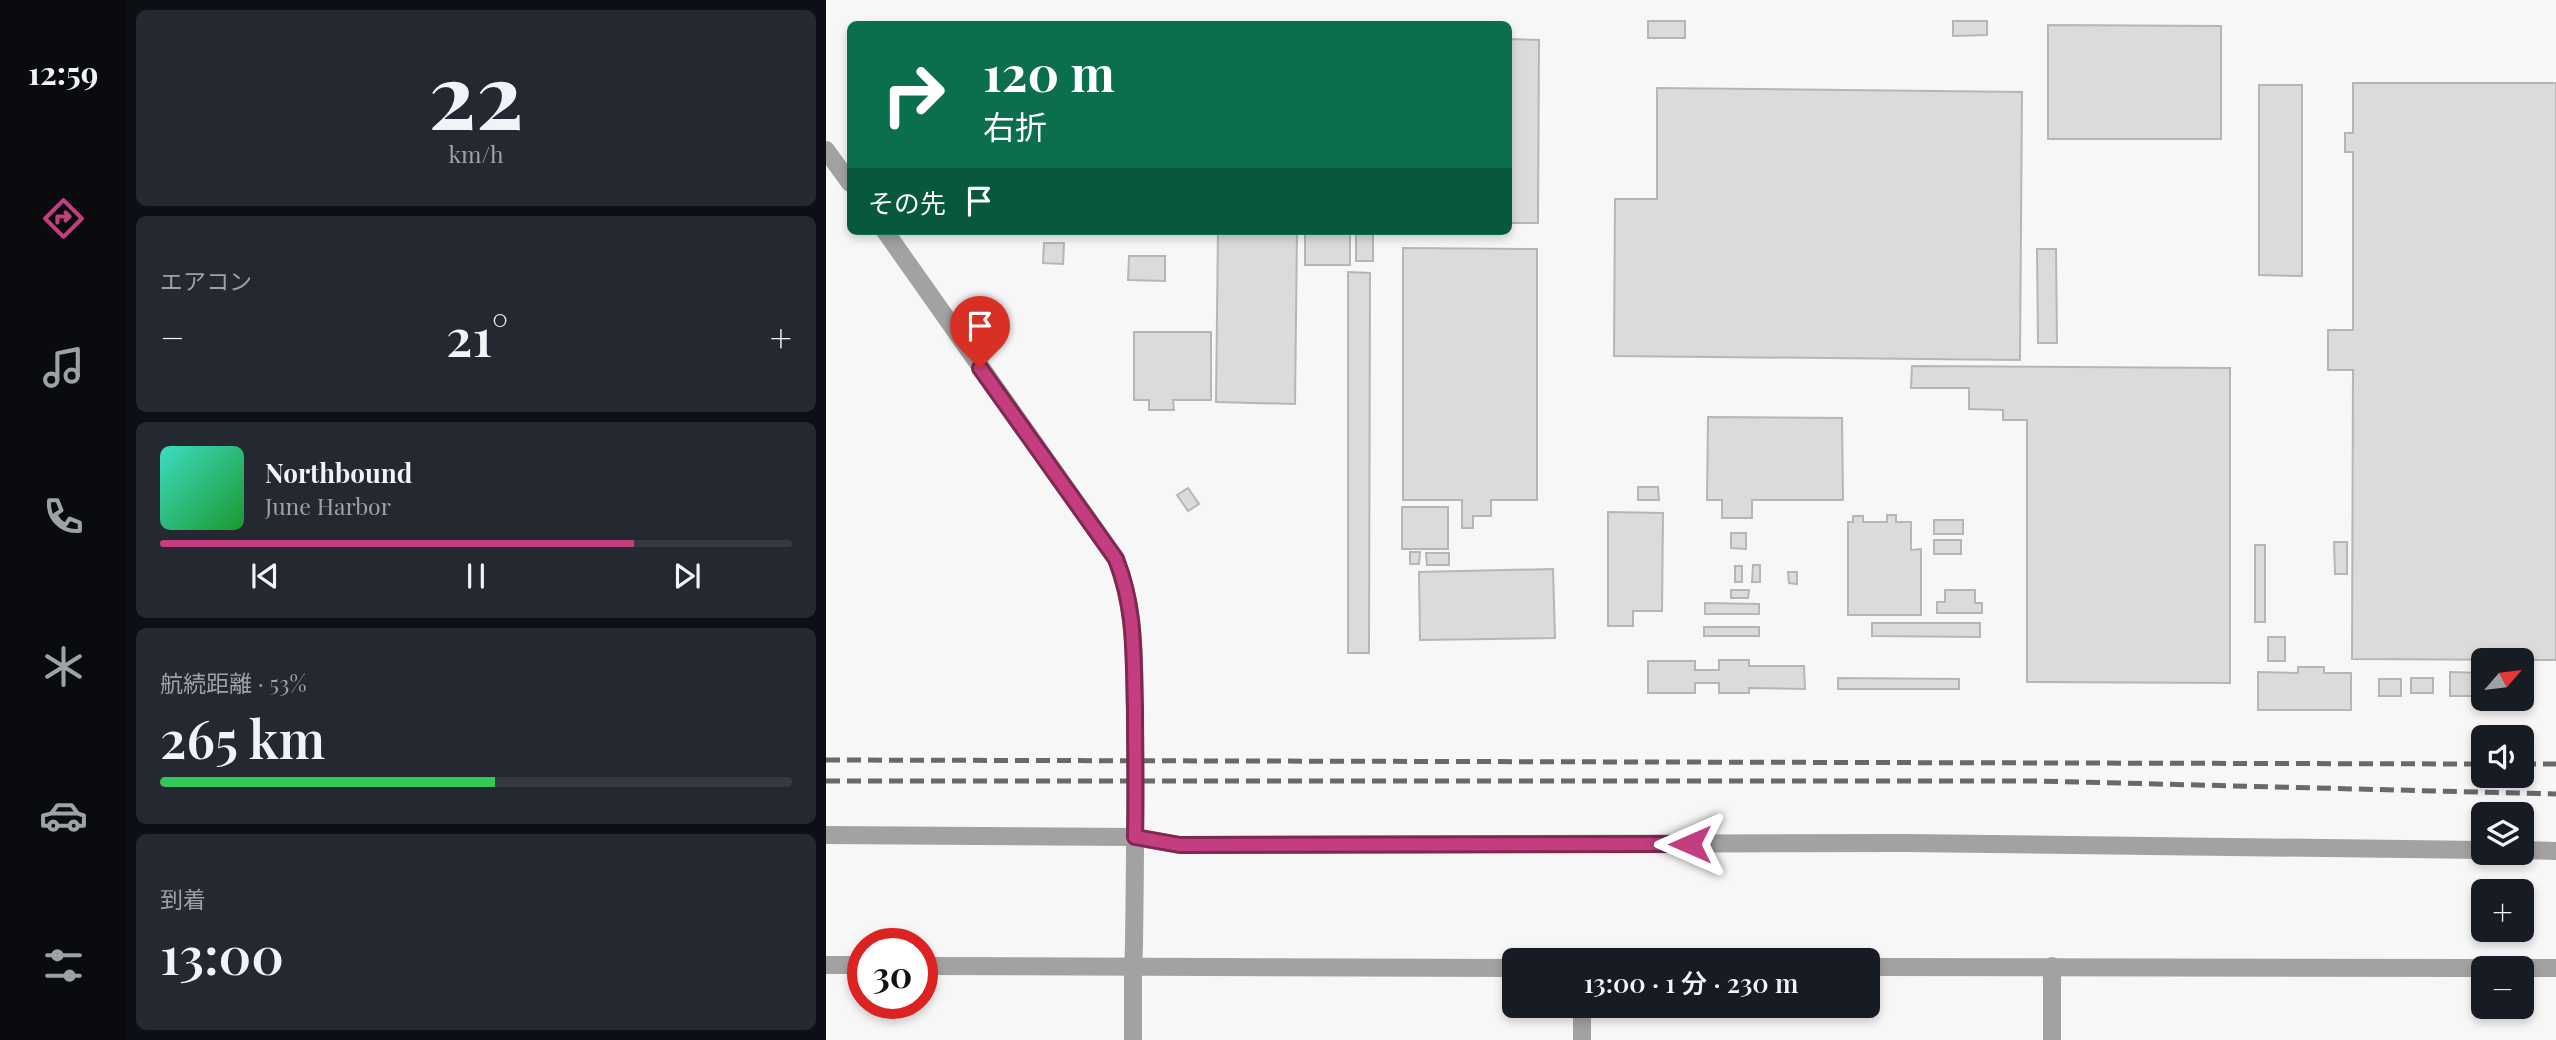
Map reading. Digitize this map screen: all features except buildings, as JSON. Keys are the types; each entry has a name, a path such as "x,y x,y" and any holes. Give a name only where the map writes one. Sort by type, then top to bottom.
{"street":[{"path":"826,150 847,179"},
{"path":"888,235 1116,559 1126,584 1132,616 1137,782 1133,1040"},
{"path":"826,835 1135,837 1180,845 1905,842 2471,850"},
{"path":"2534,850 2556,851"},
{"path":"826,965 847,965"},
{"path":"938,966 1502,968"},
{"path":"2052,966 2052,1040"},
{"path":"1880,967 2471,968"},
{"path":"2534,968 2556,968"},
{"path":"1582,1018 1582,1040"}],"railway":[{"path":"826,760 2471,764"},
{"path":"2534,764 2556,764"},
{"path":"826,781 2038,781 2556,794"}],"route":[{"path":"980,368 1116,559 1126,584 1132,616 1137,782 1135,837 1180,845 1690,844"}]}
